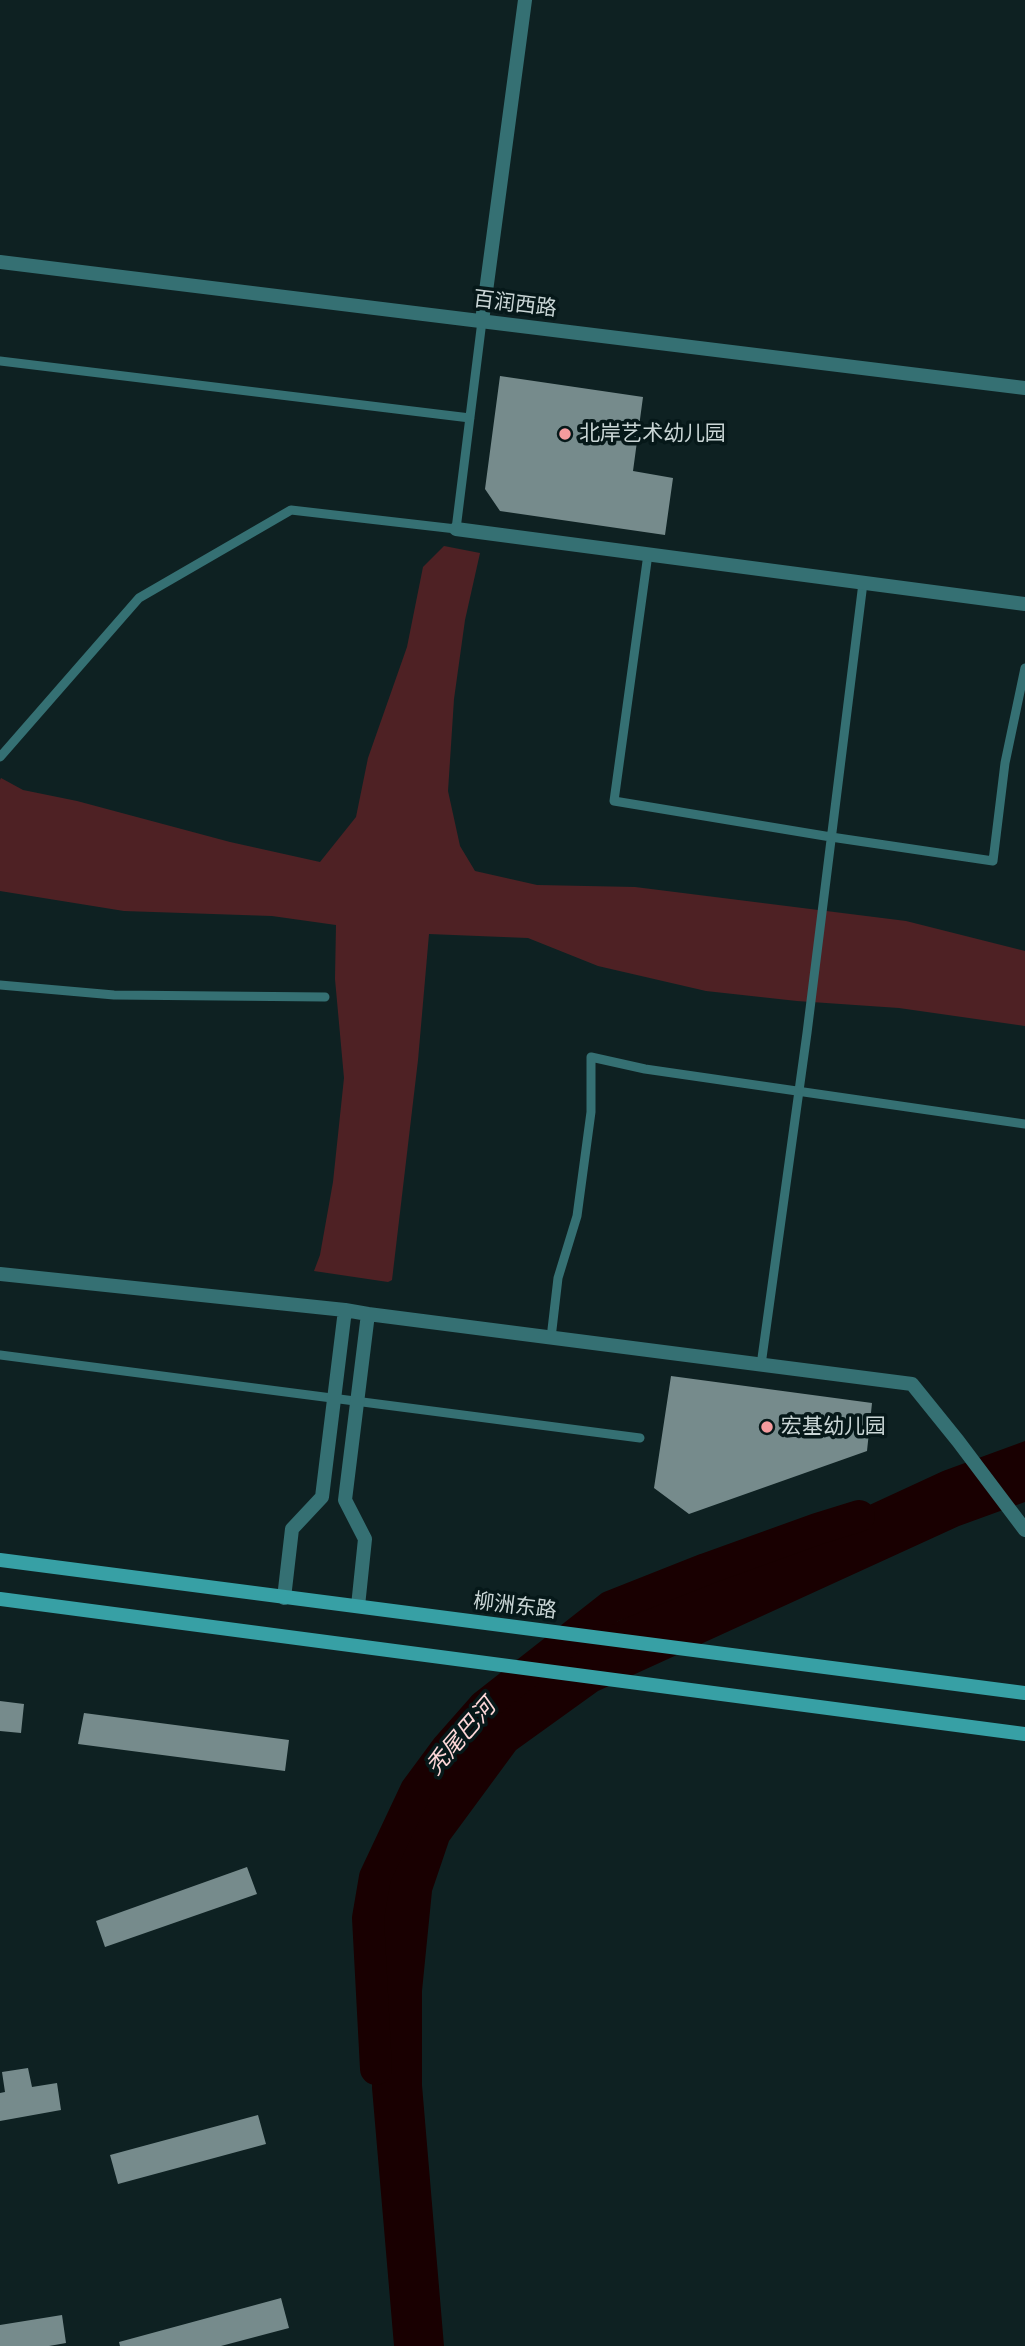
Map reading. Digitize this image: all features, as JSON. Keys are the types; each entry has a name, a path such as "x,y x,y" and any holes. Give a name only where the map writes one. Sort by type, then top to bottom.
{"main road":[{"name":"柳洲东路","path":"0,1560 1025,1693"},
{"path":"0,1599 1025,1734"}],"street":[{"path":"482,321 525,0"},
{"name":"百润西路","path":"0,261 1025,388"},
{"path":"456,528 1025,604"},
{"path":"0,1274 345,1310 912,1384 1023,1529"},
{"path":"284,1598 292,1529 322,1497 345,1310"},
{"path":"358,1606 365,1539 345,1500 368,1314"}],"lane":[{"path":"0,757 139,598 291,510 456,528 482,321"},
{"path":"0,361 470,418"},
{"path":"648,554 614,802 993,860 1005,763 1025,668"},
{"path":"761,1365 799,1090 863,583"},
{"path":"0,985 114,995 325,997"},
{"path":"551,1338 558,1278 577,1216 591,1112 591,1057 645,1069 1025,1124"},
{"path":"0,1355 640,1438"}],"shaded area":[{"path":"444,546 480,553 465,620 454,699 448,791 460,846 475,871 537,885 635,887 906,921 1025,951 1025,1026 899,1008 706,991 598,966 528,938 429,934 418,1060 392,1280 388,1282 314,1271 320,1255 333,1182 344,1078 335,979 336,925 272,916 124,911 0,891 0,780 1,778 23,790 320,862 356,817 368,758 407,647 423,567"},
{"path":"1025,1441 1025,1502 959,1526 598,1691 516,1750 449,1841 432,1891 422,1991 422,2085 444,2346 394,2346 372,2088 373,1987 383,1877 406,1811 485,1705 577,1640 943,1471"}],"building":[{"name":"北岸艺术幼儿园","path":"500,376 643,397 633,471 673,478 665,535 500,511 485,489"},
{"name":"宏基幼儿园","path":"671,1376 872,1403 867,1451 689,1514 654,1488"},
{"path":"0,1701 24,1704 21,1733 0,1731"},
{"path":"84,1713 289,1740 285,1771 78,1744"},
{"path":"247,1867 257,1894 105,1947 96,1921"},
{"path":"28,2068 32,2087 57,2083 61,2110 0,2121 0,2093 5,2092 2,2072"},
{"path":"258,2115 266,2144 118,2184 110,2155"},
{"path":"281,2298 289,2328 221,2346 120,2346 119,2342"},
{"path":"62,2315 66,2343 49,2346 0,2346 0,2325"}],"waterway":[{"name":"秃尾巴河","path":"376,2069 368,1918 375,1877 416,1790 447,1748 484,1706 610,1607 706,1569 859,1516"}],"place":[{"name":"北岸艺术幼儿园","path":"565,434"},
{"name":"宏基幼儿园","path":"767,1427"}]}
